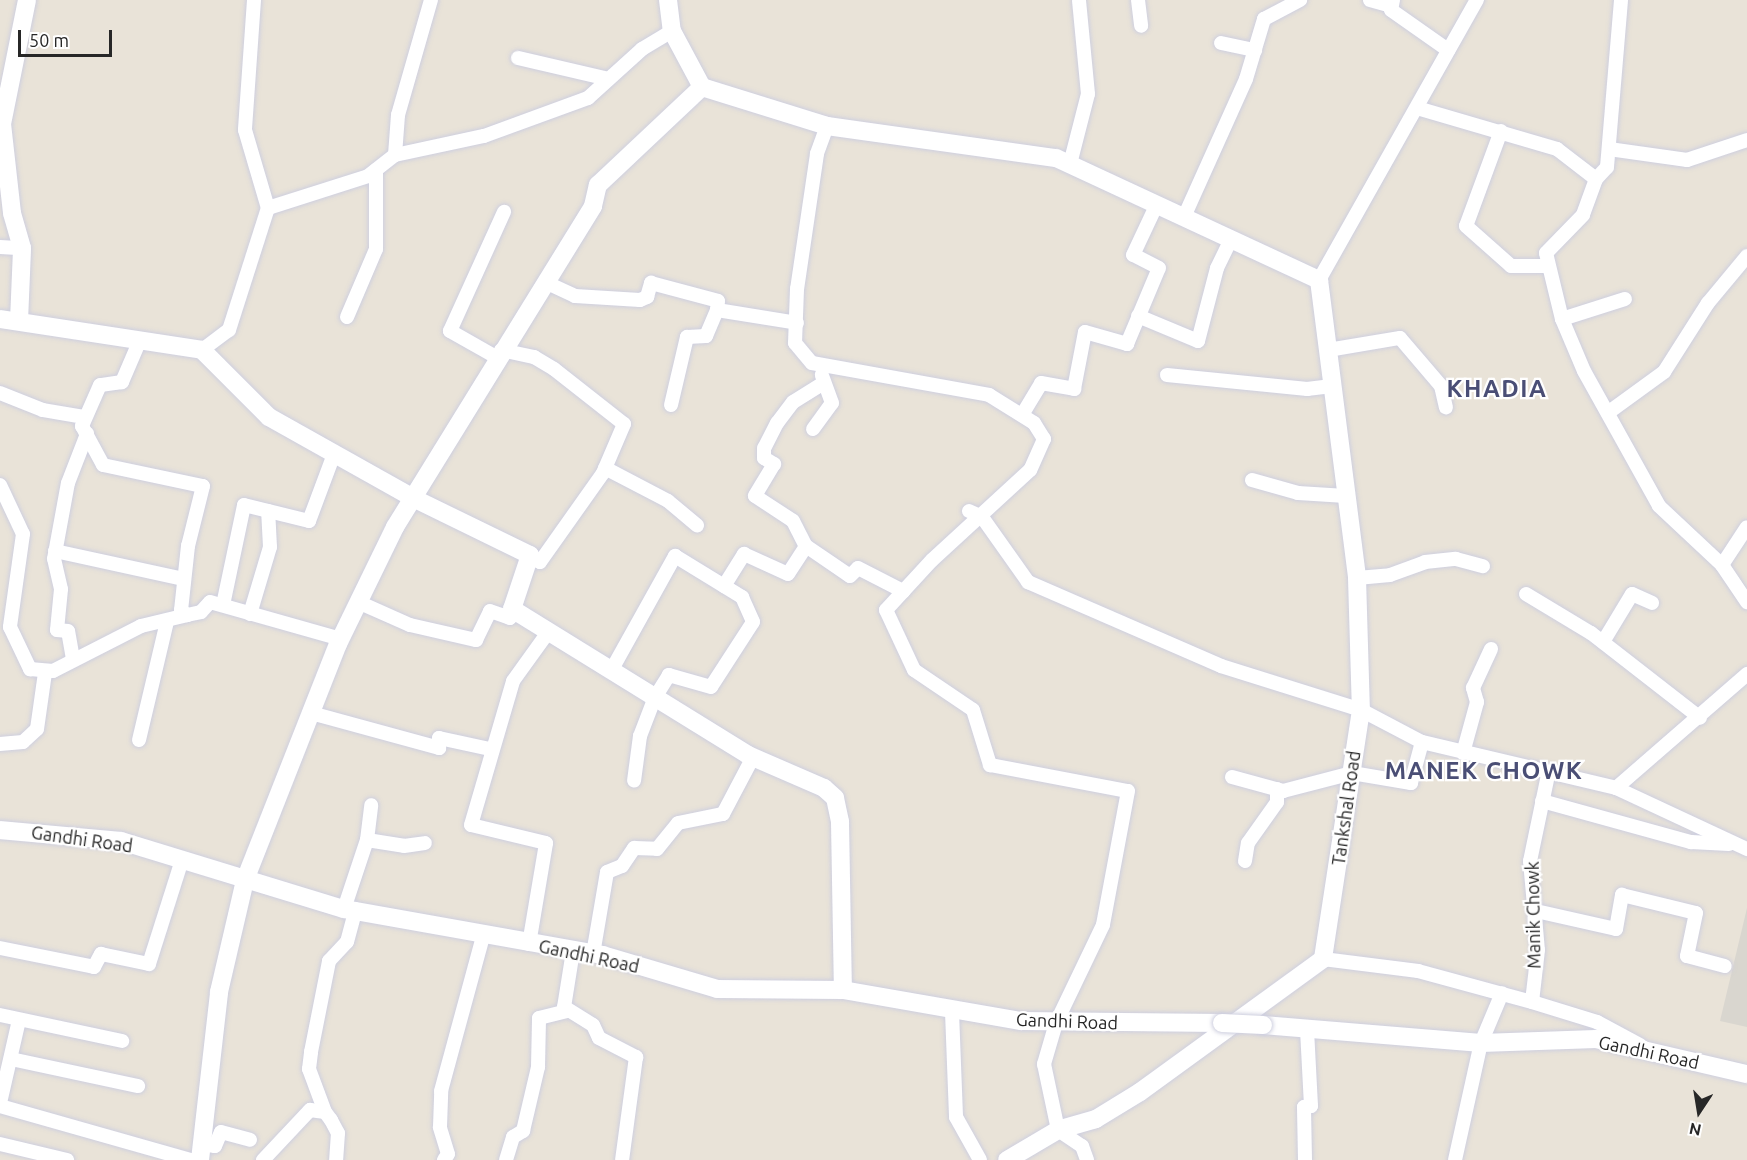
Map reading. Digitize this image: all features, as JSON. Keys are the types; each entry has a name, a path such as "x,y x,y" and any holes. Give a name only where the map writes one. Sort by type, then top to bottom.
{"street":[{"path":"19,321 22,248 12,213 2,124 27,0"},
{"path":"202,350 229,330 268,208 244,130 254,0"},
{"path":"394,156 398,115 431,0"},
{"path":"668,0 672,31 702,87 827,126 1070,164 1319,280 1476,0"},
{"path":"1070,164 1088,94 1079,0"},
{"path":"1138,0 1141,26"},
{"path":"1184,217 1212,149 1219,145 1255,50 1264,19 1300,0"},
{"path":"1621,0 1607,167 1596,179 1583,215 1546,253 1548,266 1562,319 1584,371 1610,412 1659,506 1722,565 1747,602"},
{"path":"1382,1 1391,10 1448,50"},
{"path":"268,208 376,170 394,156 484,136 588,98 608,79 672,31"},
{"path":"1221,42 1255,50"},
{"path":"518,58 608,79"},
{"path":"250,1140 221,1132 215,1146 201,1152 219,992 245,880 341,639 394,527 415,499 499,353 593,206 598,185 702,87"},
{"path":"1417,108 1462,125 1501,131 1557,149 1596,179"},
{"path":"827,126 817,154 795,343 812,363 989,395 1022,415 1044,439 1030,470 886,610 914,670 973,710 990,765 1128,791 1103,925 1056,1023 1044,1064 1058,1130 1082,1146 1087,1160"},
{"path":"1501,131 1466,226 1511,266 1548,266"},
{"path":"1609,149 1687,160 1747,140"},
{"path":"347,317 376,249 376,170"},
{"path":"1022,415 1041,383 1074,389 1085,332 1127,344 1159,268 1133,255 1157,204"},
{"path":"0,319 202,350 269,417 415,499 540,562 605,468 624,424 544,363 499,353 450,331 504,212"},
{"path":"1137,316 1198,341 1217,268 1231,239"},
{"path":"0,247 22,248"},
{"path":"1610,412 1664,372 1708,303 1747,256"},
{"name":"Tankshal Road","path":"1319,280 1357,578 1361,710 1323,959"},
{"path":"545,282 575,296 640,300 647,297 651,283 718,301 717,310 706,336 687,337 671,405"},
{"path":"1562,319 1625,300"},
{"path":"717,310 797,323"},
{"path":"1328,350 1400,338 1441,386 1446,407"},
{"path":"140,340 122,382 100,385 84,417 87,434 102,465 203,486 179,602 187,615"},
{"path":"813,429 832,403 822,384 822,365"},
{"path":"1167,375 1307,389 1332,386"},
{"path":"822,384 793,402 777,423 764,448 764,458 774,464 755,496 794,521 806,546 850,576 858,568 903,591"},
{"path":"0,393 43,410 84,417"},
{"path":"73,658 68,631 57,630 61,589 55,551 68,483 87,434"},
{"path":"223,605 244,505 309,521 334,454"},
{"path":"605,468 668,501 697,525"},
{"path":"1252,480 1298,493 1346,496"},
{"path":"0,485 24,540 10,627 24,663 45,673"},
{"path":"250,614 270,547 268,511"},
{"path":"969,511 982,517 1028,582 1221,666 1361,710 1422,742 1548,774 1616,788 1731,844 1747,849"},
{"path":"1722,565 1747,527"},
{"path":"724,585 744,554 788,574 806,546"},
{"path":"55,551 183,579"},
{"path":"358,602 410,626 476,640 490,611 510,618 530,555"},
{"path":"612,671 675,556 742,597 753,622 711,687 669,675 655,697 640,736 634,781"},
{"path":"1357,578 1390,575 1425,562 1456,560 1483,566"},
{"path":"1526,594 1603,642 1700,718"},
{"path":"1603,642 1632,594 1652,603"},
{"path":"45,673 73,658 107,647 141,626 167,622 201,612 210,602 341,639"},
{"path":"514,610 753,757 835,798 843,990"},
{"path":"139,740 167,622"},
{"path":"529,944 546,843 471,825 490,749 513,681 549,632"},
{"path":"1463,753 1477,702 1473,688 1491,649"},
{"path":"0,744 23,742 36,729 45,673"},
{"path":"1616,788 1700,718 1747,674"},
{"path":"311,713 439,748 439,738 490,749"},
{"path":"1232,777 1277,789 1352,773 1411,783 1422,742"},
{"path":"593,954 608,872 622,866 634,848 657,849 678,823 723,814 753,757"},
{"name":"Manik Chowk","path":"1532,1002 1536,911 1530,861 1548,774"},
{"path":"1245,861 1248,843 1277,802 1277,789"},
{"path":"1542,801 1691,842 1731,844"},
{"path":"336,1160 338,1133 326,1112 309,1069 310,1052 330,961 347,942 350,909 367,840 371,805"},
{"name":"Gandhi Road","path":"0,830 122,841 245,880 350,909 483,936 593,954 717,989 843,990 952,1012 1056,1023 1222,1023 1481,1043 1596,1039 1747,1074"},
{"path":"367,840 425,843"},
{"path":"0,948 94,967 101,954 149,964 182,860"},
{"path":"1536,911 1616,929 1622,895 1696,913 1686,957 1725,966"},
{"path":"444,1160 448,1154 440,1127 441,1091 483,936"},
{"path":"567,1011 573,951"},
{"path":"1007,1160 1058,1130 1096,1119 1140,1092 1323,959 1418,971 1502,993 1597,1022 1650,1050"},
{"path":"1455,1160 1481,1043 1502,993"},
{"path":"506,1160 513,1137 523,1131 538,1067 539,1018 567,1011 593,1025 599,1038 636,1058 622,1160"},
{"path":"952,1012 956,1117 980,1160"},
{"path":"0,1015 122,1041"},
{"path":"19,1020 11,1059 2,1083 0,1104 190,1160"},
{"path":"1305,1160 1304,1107 1311,1106 1307,1029"},
{"path":"11,1059 138,1086"},
{"path":"263,1160 304,1114 326,1112"},
{"path":"0,1144 67,1160"}],"shaded area":[{"path":"1747,908 1747,1027 1720,1021"}],"district":[{"name":"KHADIA","path":"1497,389"},
{"name":"MANEK CHOWK","path":"1484,771"}]}
